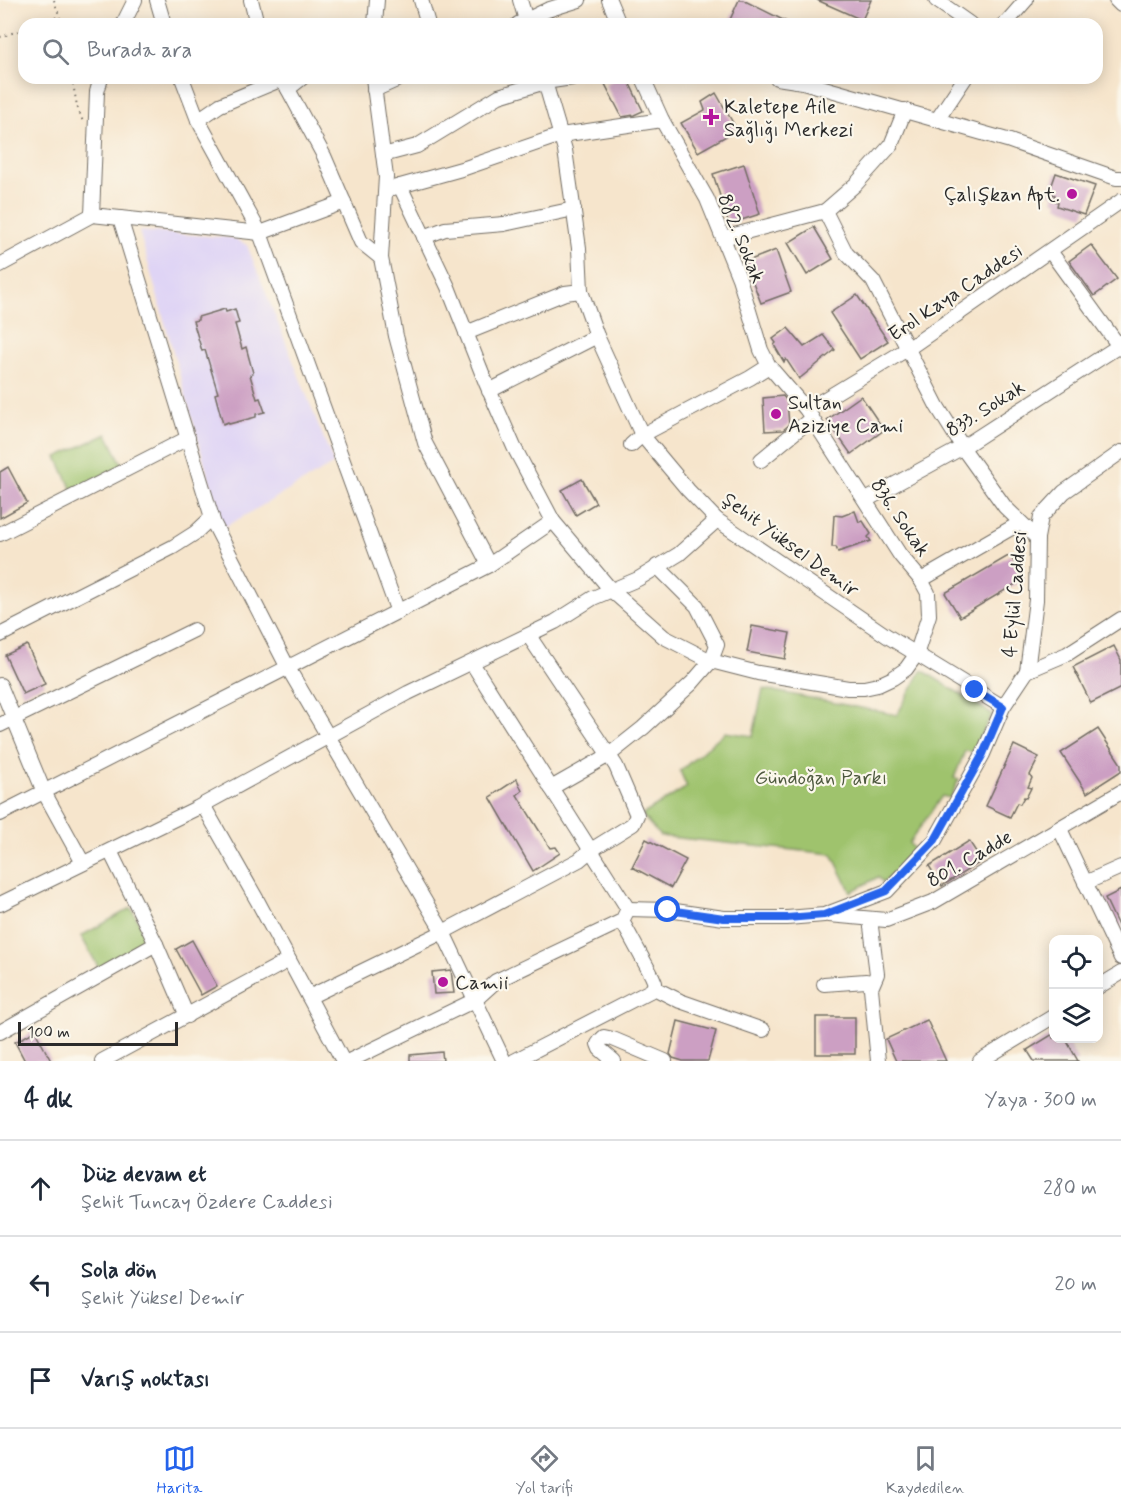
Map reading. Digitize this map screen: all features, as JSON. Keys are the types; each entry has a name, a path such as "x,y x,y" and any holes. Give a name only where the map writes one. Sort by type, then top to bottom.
{"street":[{"path":"126,18 135,0"},
{"path":"157,0 162,18"},
{"path":"253,0 256,18"},
{"path":"376,18 377,0"},
{"path":"421,0 426,18"},
{"path":"520,0 522,18"},
{"path":"530,18 579,0"},
{"path":"609,0 616,18"},
{"path":"936,0 962,18"},
{"path":"1010,18 1026,0"},
{"path":"1116,0 1121,5"},
{"path":"92,215 97,92 99,84"},
{"path":"184,84 198,120 260,233 398,612"},
{"path":"198,120 220,105 278,84"},
{"path":"285,84 324,156 361,242 381,258"},
{"path":"374,84 386,177 381,258 396,336 426,443 489,565"},
{"path":"383,155 417,146 500,96 539,84"},
{"name":"Şehit Yüksel Demir","path":"546,84 566,150 579,248 581,291 597,336 642,435 688,490 717,520 916,655 1003,707"},
{"name":"882. Sokak","path":"646,84 663,120 707,198 739,278 761,350 769,366 809,413"},
{"path":"809,84 1007,140 1121,178"},
{"path":"937,120 961,84"},
{"path":"723,238 825,211 856,184 891,145 905,110"},
{"path":"385,190 465,168 561,135 663,120"},
{"path":"400,186 448,287 514,447 553,521 611,590 664,637 711,661 758,673 848,688 864,688 893,678 906,669 916,655"},
{"name":"Erol Kaya Caddesi","path":"761,460 809,413 909,348 1121,201"},
{"path":"0,265 92,215 260,233 344,202"},
{"path":"424,237 445,229 504,224 574,209"},
{"path":"825,211 846,253 873,281 937,406 963,447 1005,507 1037,538"},
{"path":"120,218 212,517 288,668 443,933 504,1061"},
{"path":"1050,251 1120,346"},
{"path":"466,333 565,293 581,291"},
{"path":"489,391 597,336"},
{"name":"833. Sokak","path":"866,500 963,447 1120,346"},
{"path":"631,446 642,435 769,366"},
{"name":"836. Sokak","path":"809,413 900,555 921,580 928,593 930,615 916,655"},
{"path":"0,534 188,438"},
{"name":"4 Eylül Caddesi","path":"1027,671 1036,600 1037,538 1041,517 1064,492 1121,452"},
{"path":"0,635 173,547 195,533 212,517"},
{"path":"0,904 203,805 408,693 529,636 593,598 638,579 679,554 717,520"},
{"path":"0,814 489,565 553,521"},
{"path":"921,580 1020,523"},
{"path":"551,788 609,755 643,728 711,661 717,645 697,606 657,566"},
{"path":"349,1061 475,1000 496,981 575,945 625,915 668,910 724,918 787,918 824,915 886,891 935,840 983,754 1003,707 1027,671 1067,654 1121,619"},
{"path":"0,725 194,630"},
{"path":"309,997 443,933 579,860 633,824 637,815 616,766 529,636"},
{"path":"472,663 591,850 625,915 652,976 654,987"},
{"path":"0,685 44,792 83,864"},
{"name":"801. Cadde","path":"824,915 886,920 933,902 1008,856 1060,829 1121,792"},
{"path":"203,805 343,1061"},
{"path":"1060,829 1121,958"},
{"path":"110,850 156,944 187,1016"},
{"path":"1085,883 1121,867"},
{"path":"870,919 877,974 872,983 878,1061"},
{"path":"0,1032 156,944"},
{"path":"102,1061 289,960"},
{"path":"1103,984 1121,973"},
{"path":"824,984 866,981 872,983"},
{"path":"514,1061 654,987"},
{"path":"654,987 680,1001 763,1030"},
{"path":"980,1061 1049,1018"},
{"path":"584,1024 601,1040"},
{"path":"614,1061 600,1049 598,1044 604,1037 665,1061"}],"path":[{"path":"54,0 60,16 54,18"},
{"path":"0,38 18,31"},
{"path":"73,84 77,106 84,125"}],"shaded area":[{"path":"139,231 233,238 247,245 334,464 223,528"}],"green space":[{"path":"107,434 123,466 72,490 57,457"},
{"name":"Gündoğan Parkı","path":"922,670 992,714 972,752 965,751 954,778 959,779 950,798 942,796 909,843 914,850 884,883 878,877 851,892 832,854 660,836 642,815 687,787 680,771 725,732 753,736 763,689 897,715"},
{"path":"131,908 150,942 100,970 81,936"}],"building":[{"path":"739,0 743,0 779,18 731,18"},
{"path":"817,0 871,0 863,18 858,18"},
{"path":"605,84 630,84 643,111 622,117"},
{"name":"Kaletepe Aile Sağlığı Merkezi","path":"716,93 737,130 698,152 681,123 705,110 702,102"},
{"path":"744,164 760,214 729,224 713,174"},
{"name":"Çalışkan Apt.","path":"1056,173 1095,186 1084,215 1057,206 1058,202 1053,200 1055,195 1049,193"},
{"path":"814,227 833,259 807,275 788,243"},
{"path":"1091,245 1117,279 1094,296 1069,261"},
{"path":"776,250 791,292 761,303 745,262"},
{"path":"857,295 888,341 860,359 830,313"},
{"path":"225,309 226,312 235,309 239,323 235,324 242,349 246,347 253,373 250,375 257,399 260,398 265,412 256,414 256,417 229,424 228,422 223,424 215,394 218,393 205,350 202,351 193,321 198,320 198,317"},
{"path":"788,328 804,347 823,335 835,350 799,379 786,359 784,362 774,345 776,343 773,339"},
{"name":"Sultan Aziziye Cami","path":"783,396 787,401 789,425 783,430 765,431 763,398"},
{"path":"861,396 884,430 851,454 827,420"},
{"path":"8,467 27,503 0,518 0,472"},
{"path":"582,479 596,503 576,515 562,490"},
{"path":"855,511 859,522 863,521 871,534 868,537 871,541 838,552 836,547 832,547 834,515 842,516"},
{"path":"1010,555 1024,579 960,617 945,593"},
{"path":"752,626 790,633 785,659 747,652"},
{"path":"27,645 45,684 23,694 5,655"},
{"path":"1114,646 1121,660 1121,688 1091,703 1073,667"},
{"path":"1098,729 1121,764 1121,771 1087,793 1061,753"},
{"path":"1014,745 1039,757 1030,775 1032,778 1028,787 1031,788 1026,798 1024,797 1020,804 1017,803 1010,817 986,806"},
{"path":"517,779 522,791 517,795 550,848 556,847 560,853 533,871 490,797"},
{"path":"646,839 686,860 671,888 632,867"},
{"path":"969,841 982,861 942,886 929,866"},
{"path":"1121,890 1121,932 1105,898"},
{"path":"192,940 217,986 201,995 176,949"},
{"name":"Camii","path":"451,970 454,993 434,994 432,972"},
{"path":"816,1017 855,1017 855,1054 816,1054"},
{"path":"927,1020 946,1061 896,1061 886,1039"},
{"path":"678,1021 716,1031 708,1061 683,1061 673,1058 670,1054"},
{"path":"35,1031 51,1061 25,1061 15,1042"},
{"path":"1049,1036 1049,1043 1068,1043 1078,1061 1034,1061 1027,1050"},
{"path":"442,1052 443,1061 410,1061 410,1055"}],"place":[{"name":"Kaletepe Aile Sağlığı Merkezi","path":"711,117"},
{"name":"Çalışkan Apt.","path":"1072,194"},
{"name":"Sultan Aziziye Cami","path":"776,414"},
{"name":"Camii","path":"443,982"}],"route":[{"path":"668,910 724,918 787,918 824,915 886,891 935,840 983,754 1003,707 975,690"}]}
